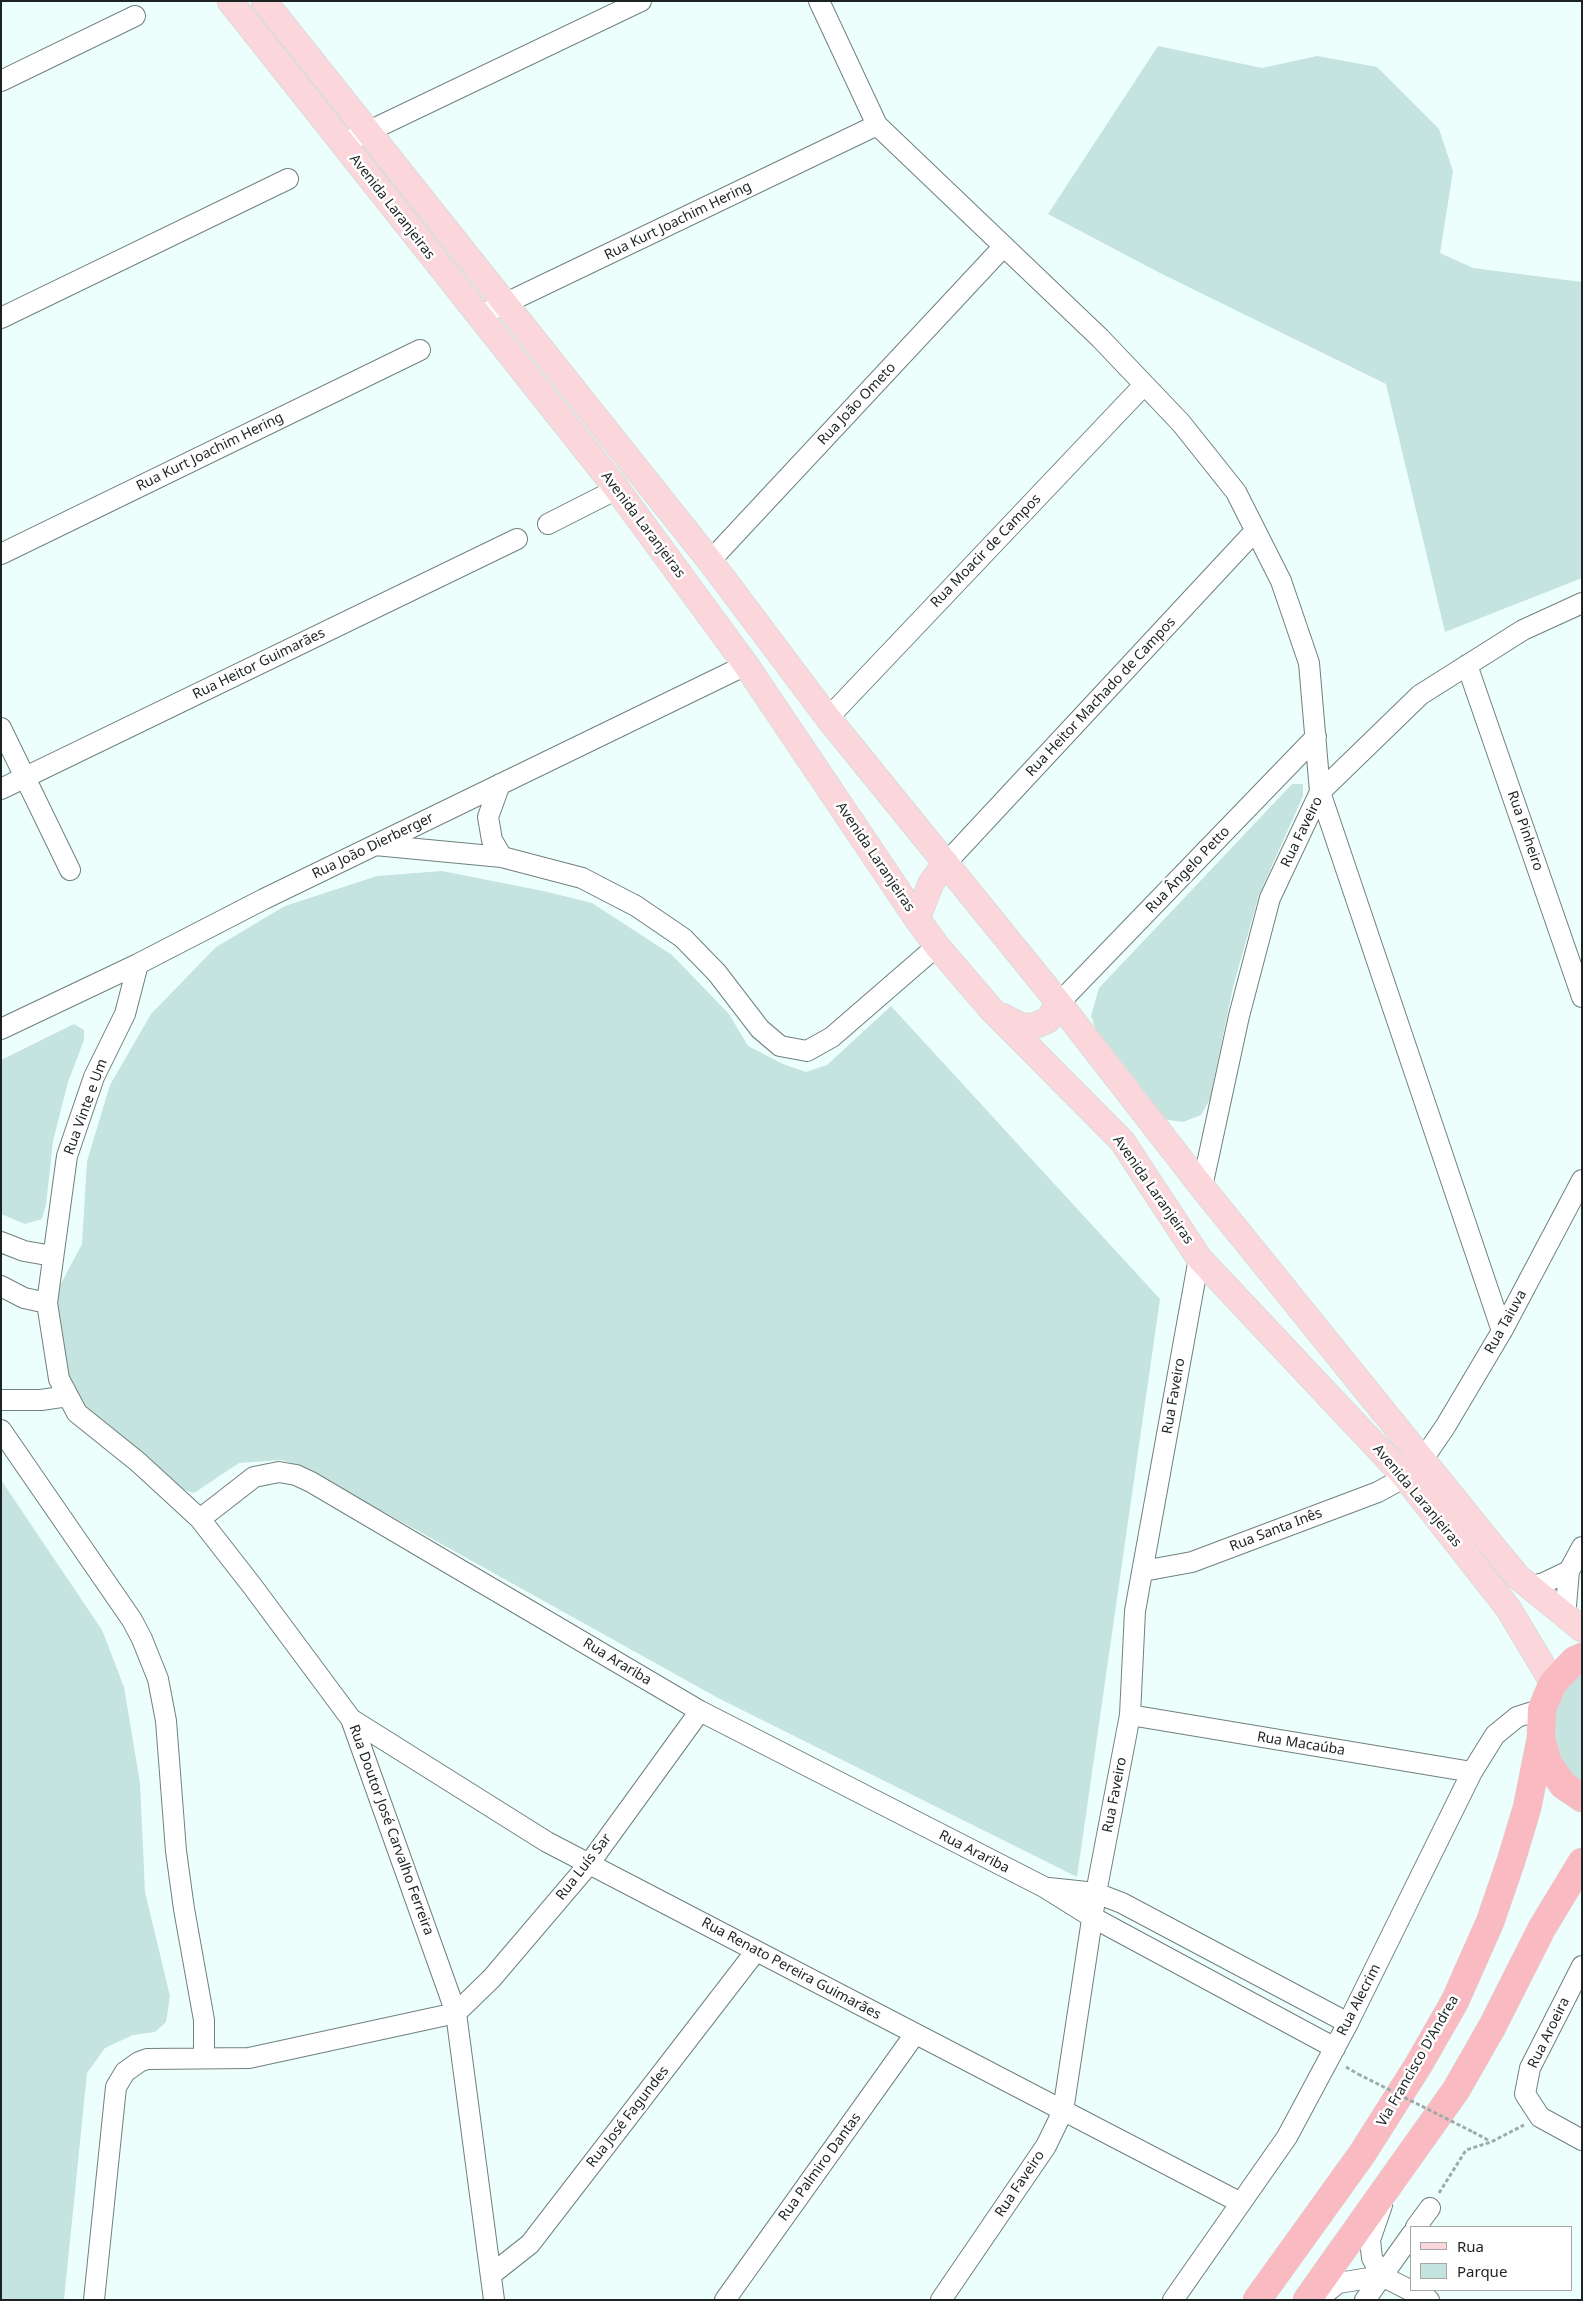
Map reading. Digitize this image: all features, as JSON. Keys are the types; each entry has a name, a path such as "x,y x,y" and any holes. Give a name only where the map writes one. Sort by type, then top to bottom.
{"highway":[{"path":"1582,1657 1575,1660 1553,1683 1542,1709 1541,1738 1548,1763 1563,1784 1582,1798"},
{"name":"Via Francisco D'Andrea","path":"1258,2300 1362,2154 1419,2064 1455,2001 1490,1922 1511,1861 1527,1808 1541,1738"},
{"path":"1307,2300 1456,2090 1492,2027 1542,1928 1582,1862"}],"main road":[{"name":"Avenida Laranjeiras","path":"230,1 617,489 746,665 937,946 991,1010 1122,1142 1199,1258 1405,1477 1508,1608 1553,1683"},
{"name":"Avenida Laranjeiras","path":"264,1 504,305 710,561 828,718 1059,1003 1202,1187 1518,1578 1574,1623"},
{"path":"917,919 931,883 946,863"},
{"path":"991,1010 1020,1026 1034,1026 1048,1020 1059,1003"}],"street":[{"path":"342,144 641,1"},
{"path":"819,1 877,125 1100,338 1181,423 1236,492 1281,581 1309,663 1320,792 1502,1331"},
{"path":"1,81 135,16"},
{"name":"Rua Kurt Joachim Hering","path":"479,316 877,125"},
{"path":"1,318 288,179"},
{"name":"Rua João Ometo","path":"710,561 1004,246"},
{"name":"Rua Kurt Joachim Hering","path":"1,554 420,350"},
{"name":"Rua Moacir de Campos","path":"828,718 1144,384"},
{"path":"548,524 617,489"},
{"name":"Rua Heitor Machado de Campos","path":"946,863 1255,532"},
{"name":"Rua Heitor Guimarães","path":"1,789 517,539"},
{"name":"Rua Faveiro","path":"1202,1187 1239,1016 1270,898 1320,792 1420,695 1523,630 1582,603"},
{"name":"Rua João Dierberger","path":"1,1029 138,964 264,899 746,665"},
{"name":"Rua Pinheiro","path":"1467,665 1582,997"},
{"path":"1,728 70,870"},
{"name":"Rua Ângelo Petto","path":"1059,1003 1316,737"},
{"path":"500,784 488,817 492,840 502,857"},
{"path":"375,845 502,857 582,878 636,906 683,938 718,974 760,1029 780,1046 807,1051 832,1037 937,946"},
{"name":"Rua Vinte e Um","path":"53,1256 66,1156 94,1077 125,1014 138,964"},
{"name":"Rua Taiuva","path":"1423,1459 1445,1427 1502,1331 1582,1180"},
{"path":"1,1242 24,1251 53,1256"},
{"name":"Rua Doutor José Carvalho Ferreira","path":"53,1256 47,1303 59,1380 77,1413 138,1462 200,1520 253,1587 351,1719 456,2013 494,2300"},
{"name":"Rua Faveiro","path":"941,2300 1046,2146 1063,2111 1096,1893 1130,1715 1135,1611 1199,1258"},
{"path":"1,1286 24,1298 47,1303"},
{"path":"1,1400 41,1400 68,1396"},
{"path":"1,1430 132,1620 158,1679 166,1721 176,1851 184,1910 204,2020 204,2058"},
{"name":"Rua Arariba","path":"200,1520 254,1477 279,1472 296,1475 370,1516 700,1711 1044,1888 1092,1917 1334,2048"},
{"name":"Rua Santa Inês","path":"1143,1571 1192,1562 1378,1492 1405,1477"},
{"path":"1574,1623 1569,1571 1582,1547"},
{"path":"1529,1587 1544,1583 1569,1571"},
{"name":"Rua Alecrim","path":"1173,2300 1287,2137 1348,2023 1472,1772 1495,1735 1517,1717 1542,1709"},
{"name":"Rua Luís Sar","path":"456,2013 492,1978 589,1864 700,1711"},
{"name":"Rua Macaúba","path":"1130,1715 1472,1772"},
{"name":"Rua Renato Pereira Guimarães","path":"351,1719 547,1842 1240,2203"},
{"name":"Rua Arariba","path":"1044,1888 1096,1893 1122,1903 1348,2023"},
{"name":"Rua José Fagundes","path":"492,2274 530,2244 756,1951"},
{"name":"Rua Aroeira","path":"1535,2110 1525,2094 1530,2068 1582,1966"},
{"path":"94,2300 116,2087 125,2072 132,2066 147,2059 249,2058 456,2013"},
{"name":"Rua Palmiro Dantas","path":"725,2300 915,2034"},
{"path":"1535,2110 1582,2140"},
{"path":"1390,2184 1370,2240 1372,2258 1382,2276 1410,2291"},
{"path":"1417,2226 1430,2208"},
{"path":"1365,2300 1410,2237"},
{"path":"1317,2300 1338,2283 1382,2276"},
{"path":"1411,2291 1428,2300"}],"path":[{"path":"1358,2074 1491,2142"},
{"path":"1430,2208 1466,2150 1491,2142 1535,2110"}],"green space":[{"path":"1158,46 1262,68 1317,56 1377,67 1439,129 1453,171 1440,253 1473,268 1582,282 1582,578 1445,632 1386,384 1160,273 1048,214"},
{"path":"1292,784 1303,784 1303,796 1259,895 1233,987 1210,1099 1201,1115 1183,1122 1162,1119 1098,1036 1091,1016 1099,988"},
{"path":"442,871 543,891 592,903 672,955 729,1014 748,1046 783,1064 806,1072 827,1065 891,1006 1160,1299 1077,1877 718,1698 305,1468 282,1460 239,1463 194,1493 175,1487 91,1417 70,1388 55,1322 56,1293 82,1244 87,1161 110,1085 151,1014 216,947 285,906 377,876"},
{"path":"74,1024 84,1030 84,1040 68,1082 53,1141 46,1205 42,1219 25,1224 1,1214 1,1060"},
{"path":"1,1480 102,1630 124,1687 140,1783 145,1892 170,1996 166,2022 155,2032 133,2035 105,2048 87,2073 64,2300 1,2300"},
{"path":"1582,1671 1582,1786 1558,1755 1553,1718 1560,1693"}]}
